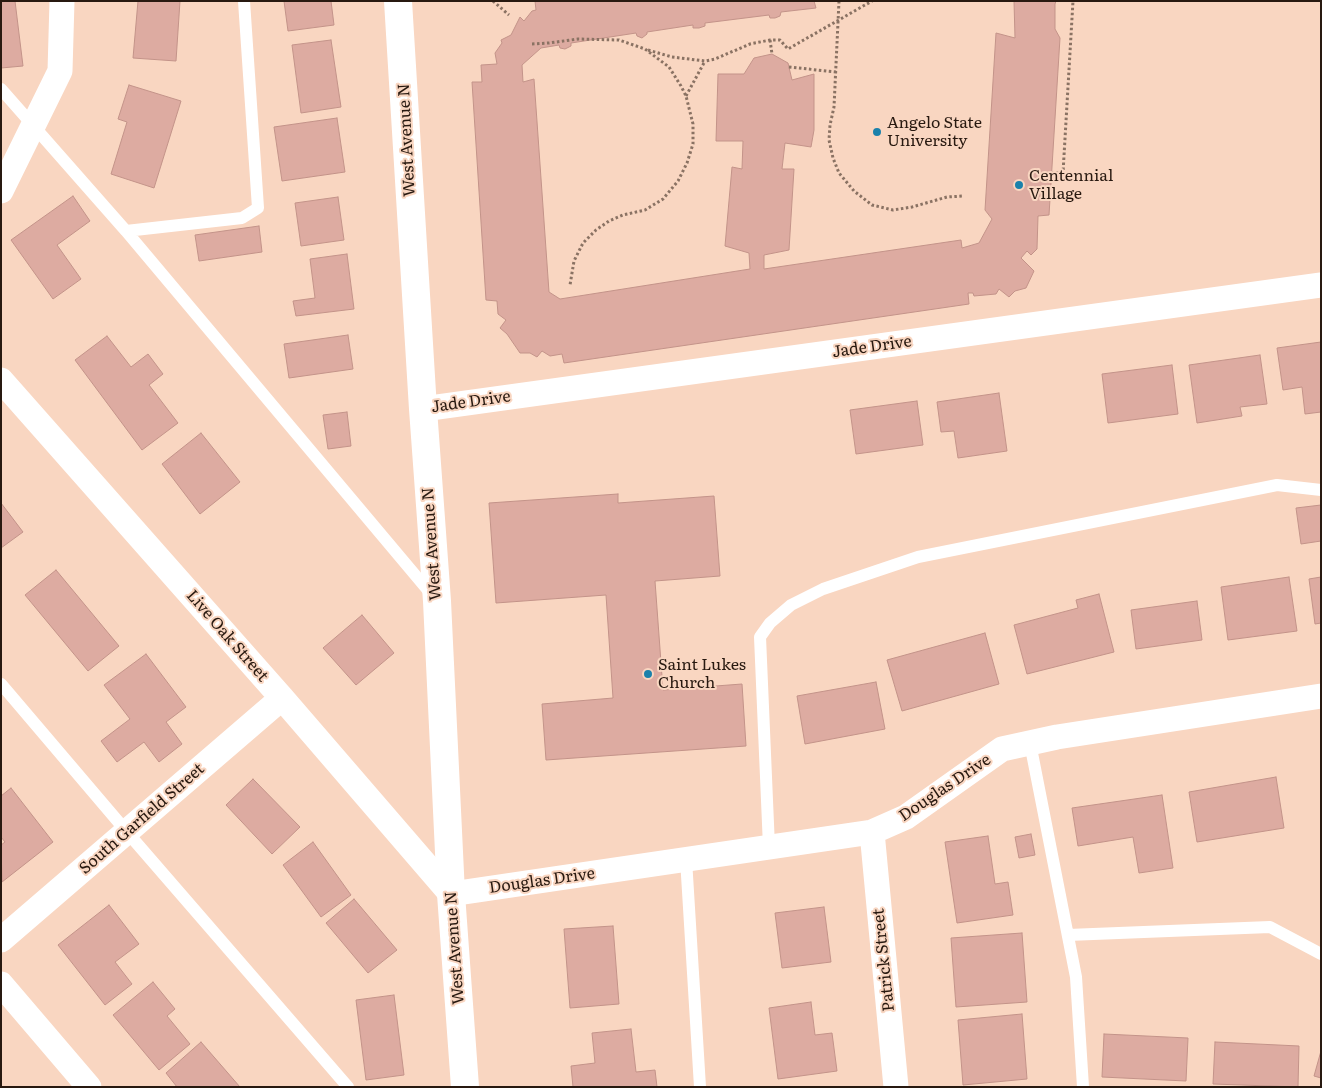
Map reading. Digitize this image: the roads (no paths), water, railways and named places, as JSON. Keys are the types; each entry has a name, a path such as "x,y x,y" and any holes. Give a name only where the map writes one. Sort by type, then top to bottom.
{"main road":[{"name":"West Avenue N","path":"398,1 423,409 437,601 451,894 466,1087"}],"street":[{"path":"1,191 60,70 62,1"},
{"name":"Jade Drive","path":"423,409 1321,285"},
{"name":"Live Oak Street","path":"1,380 282,698 451,894"},
{"name":"Douglas Drive","path":"451,894 872,832 906,817 1002,749 1056,736 1321,696"},
{"name":"South Garfield Street","path":"1,940 282,698"},
{"name":"Patrick Street","path":"872,832 896,1087"},
{"path":"1,984 89,1087"}],"lane":[{"path":"126,231 242,218 258,208 244,1"},
{"path":"1,89 126,231 437,601"},
{"path":"769,847 760,637 770,623 791,605 823,589 918,557 1277,485 1321,490"},
{"path":"1,684 348,1087"},
{"path":"1030,743 1076,977 1083,1087"},
{"path":"686,859 700,1087"},
{"path":"1068,935 1270,927 1321,954"}],"place":[{"name":"Angelo State University","path":"877,132"},
{"name":"Centennial Village","path":"1019,185"},
{"name":"Saint Lukes Church","path":"648,674"}]}
